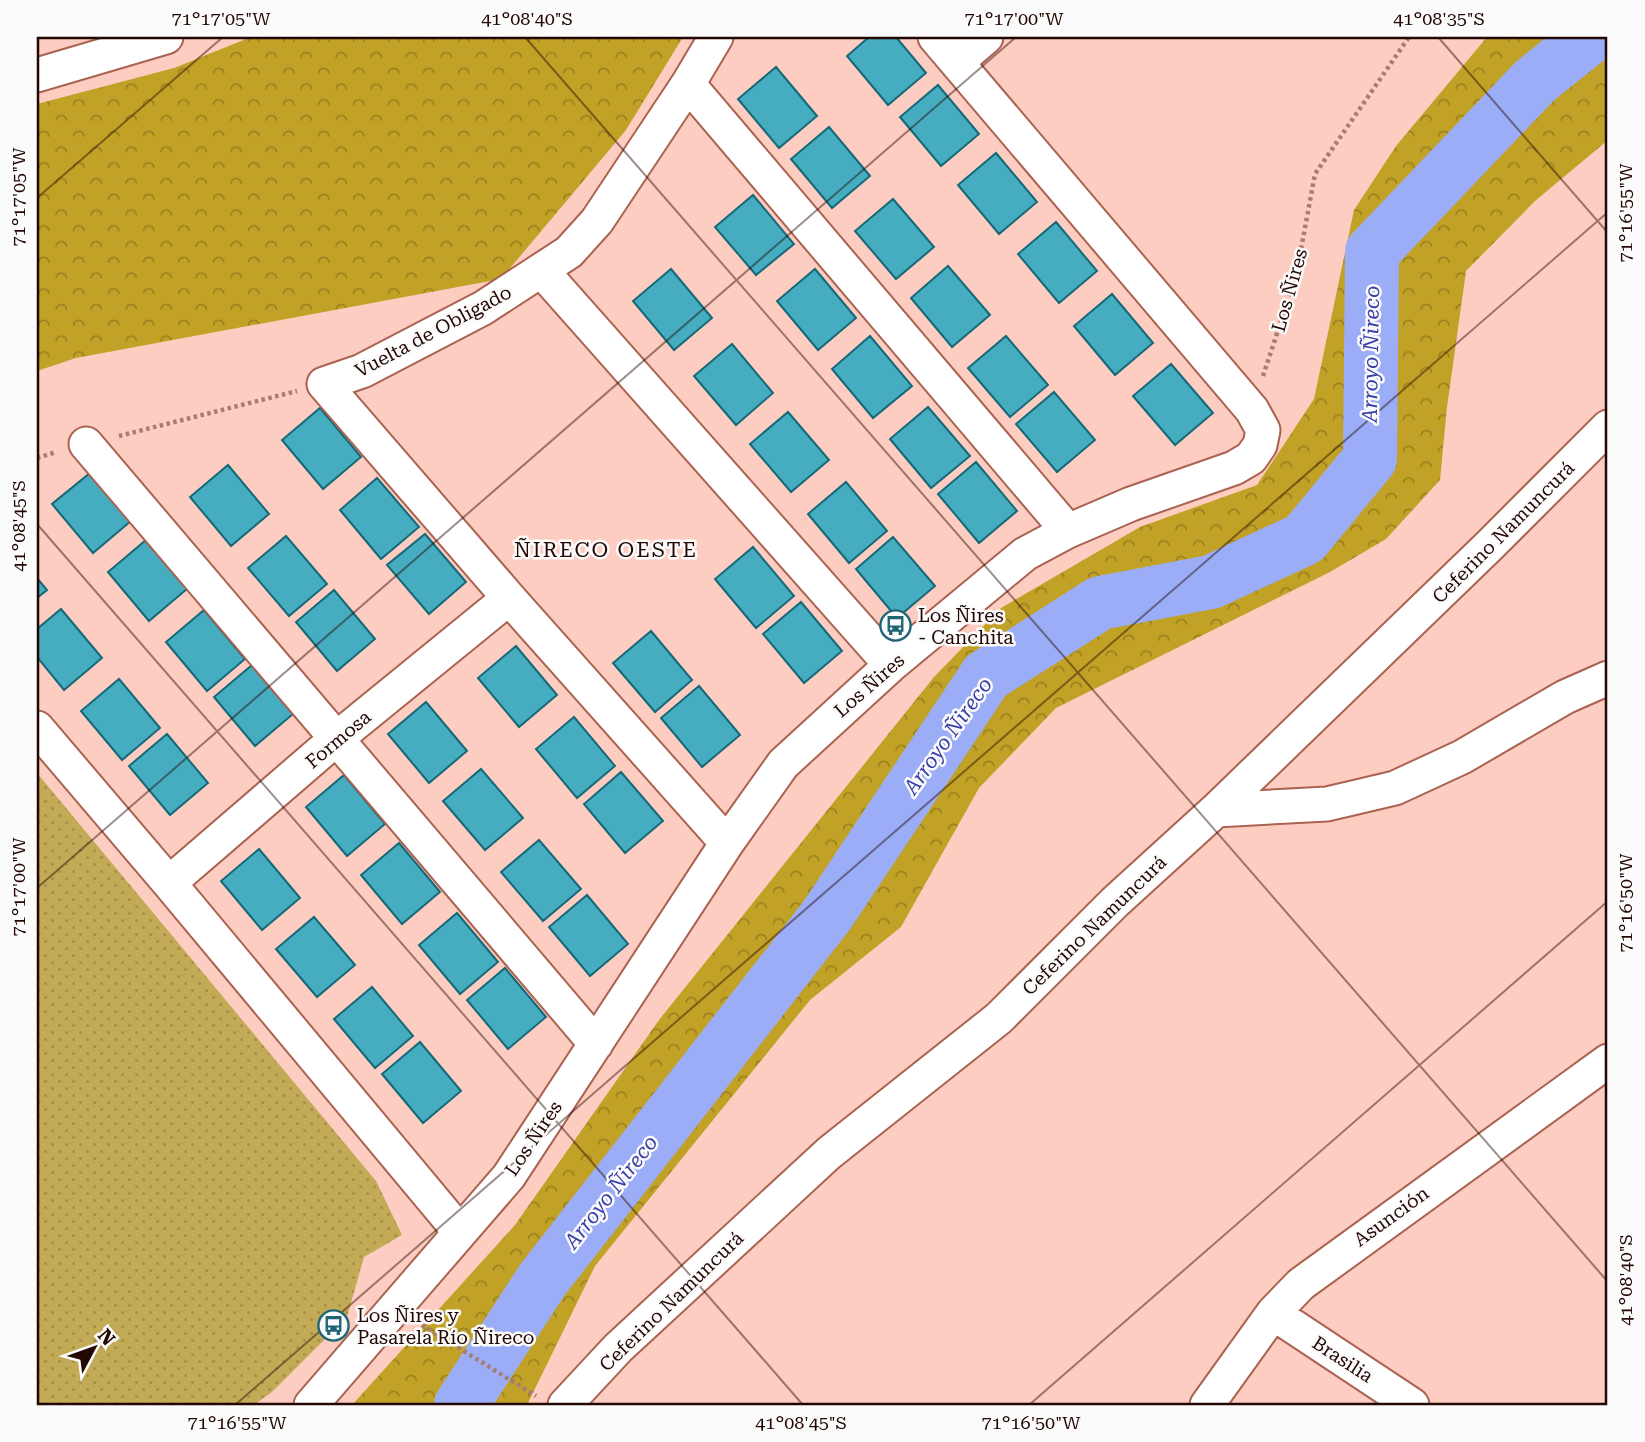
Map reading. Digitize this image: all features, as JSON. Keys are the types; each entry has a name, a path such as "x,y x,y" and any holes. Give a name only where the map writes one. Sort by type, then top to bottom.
{"street":[{"path":"37,75 166,37"},
{"name":"Vuelta de Obligado","path":"324,384 362,371 482,308 569,252 597,221 716,37"},
{"path":"935,37 1252,410"},
{"path":"957,62 986,37"},
{"path":"688,84 1068,531"},
{"path":"542,271 891,665"},
{"path":"324,384 509,598 727,843"},
{"name":"Los Ñires","path":"311,1405 509,1176 727,843 783,764 891,665 1025,554 1068,531 1131,504 1234,468 1251,458 1261,445 1263,430 1252,410"},
{"name":"Ceferino Namuncurá","path":"552,1402 618,1348 819,1162 999,1018 1115,902 1216,810 1608,428"},
{"path":"86,444 596,1044"},
{"name":"Formosa","path":"169,883 336,739 509,598"},
{"path":"1216,810 1327,804 1395,788 1462,757 1566,697 1608,678"},
{"path":"37,728 460,1232"},
{"name":"Asunción","path":"1207,1405 1273,1314 1301,1284 1608,1061"},
{"name":"Brasilia","path":"1273,1314 1412,1405"}],"path":[{"name":"Los Ñires","path":"1252,410 1296,276 1315,174 1409,37"},
{"path":"37,458 324,384"},
{"path":"395,1308 552,1402"}],"shaded area":[{"path":"37,773 376,1181 402,1235 364,1257 347,1317 272,1392 254,1405 37,1405"}],"green space":[{"path":"251,37 683,37 626,130 501,279 76,358 37,371 37,104 174,68"},
{"path":"1487,37 1608,37 1608,140 1535,201 1466,271 1440,480 1386,539 1330,572 1056,708 979,788 901,927 810,1000 595,1266 527,1405 352,1405 515,1225 659,1020 934,677 1001,608 1140,527 1257,485 1314,399 1354,210 1396,146"}],"building":[{"path":"869,37 896,37 926,73 888,105 847,56"},
{"path":"776,67 817,116 779,148 738,99"},
{"path":"938,85 979,134 941,166 900,117"},
{"path":"829,127 870,176 832,208 791,159"},
{"path":"996,153 1037,202 999,234 958,185"},
{"path":"753,195 794,244 756,275 715,227"},
{"path":"893,199 934,247 896,279 855,231"},
{"path":"1056,222 1097,271 1059,303 1018,254"},
{"path":"948,266 990,315 952,347 911,298"},
{"path":"671,269 712,318 674,350 633,301"},
{"path":"815,269 856,318 818,350 777,301"},
{"path":"1112,294 1153,343 1115,375 1074,326"},
{"path":"870,336 912,386 873,418 832,369"},
{"path":"1006,336 1048,385 1010,417 968,368"},
{"path":"732,344 773,393 736,425 694,376"},
{"path":"1171,364 1213,413 1175,445 1133,396"},
{"path":"1054,392 1095,440 1057,472 1016,424"},
{"path":"928,407 970,456 931,488 890,439"},
{"path":"320,408 361,457 323,489 282,440"},
{"path":"788,412 829,460 791,492 750,444"},
{"path":"976,462 1017,511 979,543 938,494"},
{"path":"228,465 269,514 231,546 190,497"},
{"path":"90,473 131,521 93,553 52,504"},
{"path":"377,478 419,527 381,559 340,510"},
{"path":"846,482 887,531 849,563 808,514"},
{"path":"425,534 466,582 429,614 387,565"},
{"path":"286,536 327,584 289,616 248,568"},
{"path":"893,537 935,586 897,618 856,569"},
{"path":"146,540 187,589 149,621 108,572"},
{"path":"753,547 794,596 756,628 715,579"},
{"path":"37,578 47,590 37,598"},
{"path":"334,590 375,639 337,671 296,622"},
{"path":"801,602 842,651 804,683 763,634"},
{"path":"61,609 102,658 64,690 37,657 37,629"},
{"path":"204,610 245,659 207,691 166,642"},
{"path":"651,631 692,680 655,712 613,663"},
{"path":"516,646 557,695 519,727 478,678"},
{"path":"252,665 293,714 255,746 214,697"},
{"path":"119,679 160,728 122,760 81,711"},
{"path":"699,686 740,735 702,767 661,718"},
{"path":"426,702 467,751 429,783 388,734"},
{"path":"574,717 615,766 577,798 536,749"},
{"path":"167,734 208,783 170,815 129,766"},
{"path":"481,769 523,818 485,850 443,801"},
{"path":"621,772 663,821 625,853 584,804"},
{"path":"344,775 385,824 347,856 306,807"},
{"path":"539,840 581,889 543,921 501,872"},
{"path":"399,843 440,892 402,924 361,875"},
{"path":"259,849 300,898 262,930 221,881"},
{"path":"587,895 628,944 590,976 549,927"},
{"path":"457,913 498,962 460,994 419,945"},
{"path":"314,917 355,965 317,997 276,949"},
{"path":"505,968 546,1017 508,1049 467,1000"},
{"path":"372,987 413,1036 375,1068 334,1019"},
{"path":"420,1042 461,1091 423,1123 382,1074"}],"waterway":[{"name":"Arroyo Ñireco","path":"461,1405 543,1279 827,915 986,676 1100,603 1211,582 1304,539 1370,459 1372,252 1535,81 1590,37"}],"place":[{"name":"Los Ñires - Canchita","path":"895,626"},
{"name":"Los Ñires y Pasarela Río Ñireco","path":"334,1326"}],"district":[{"name":"ÑIRECO OESTE","path":"606,550"}]}
